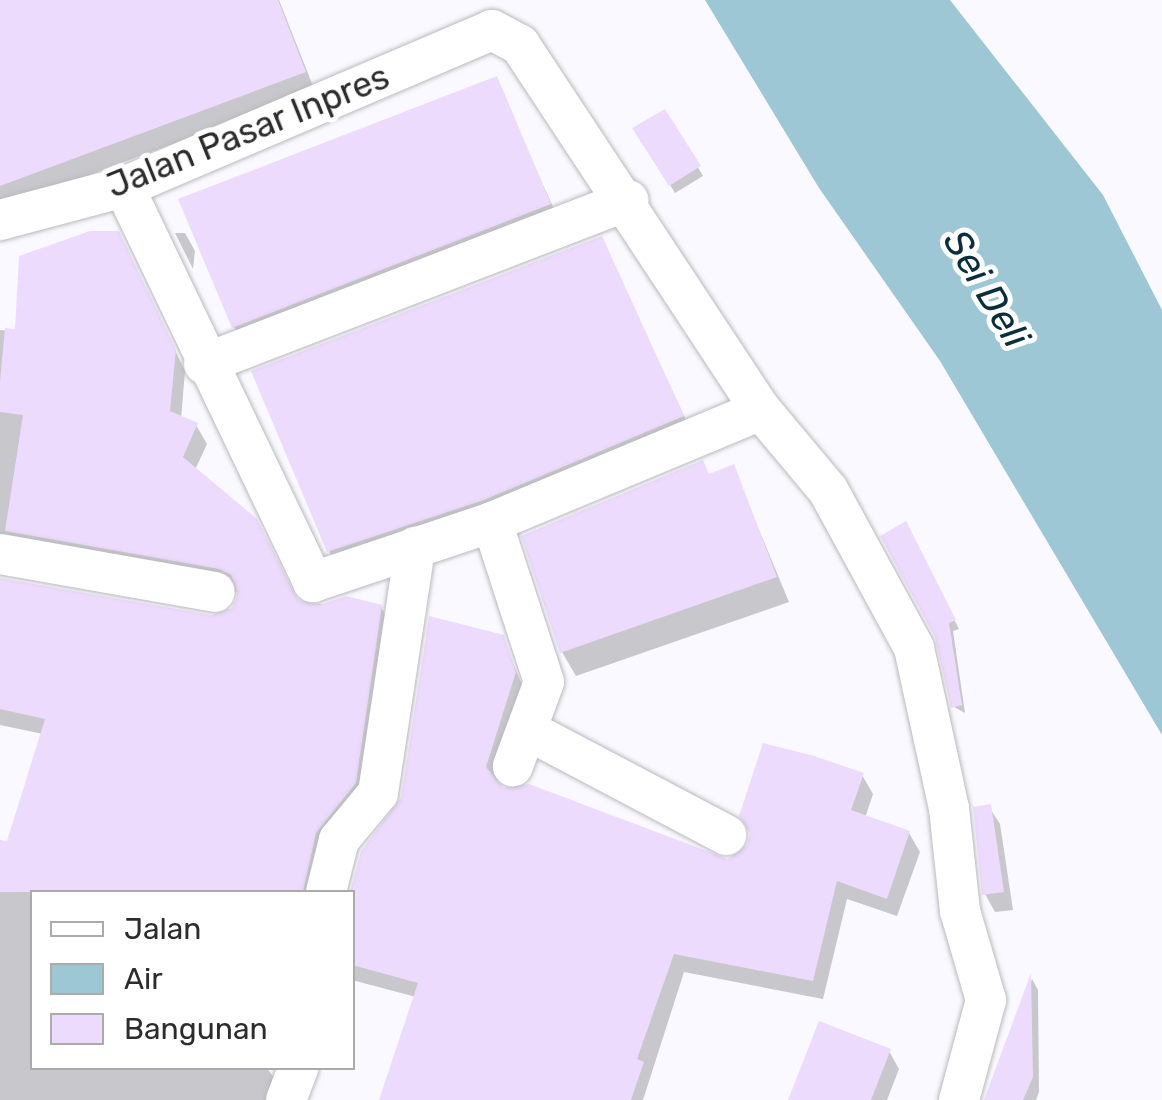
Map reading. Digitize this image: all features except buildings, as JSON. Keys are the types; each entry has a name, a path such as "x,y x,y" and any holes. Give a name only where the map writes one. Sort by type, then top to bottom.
{"street":[{"name":"Jalan Pasar Inpres","path":"0,220 124,187 492,30 537,61 628,200"},
{"path":"124,187 204,364 313,582 492,522 762,410"},
{"path":"204,364 628,200 762,410 828,490 914,648 949,808 960,911 986,1000 959,1100"},
{"path":"492,522 541,660 544,682 521,748 726,835"},
{"path":"326,890 339,840 378,793 415,547"},
{"path":"0,554 215,592"},
{"path":"286,1100 297,1070"}],"water":[{"name":"Sei Deli","path":"705,0 950,0 1103,195 1162,310 1162,735 940,361 819,188"}]}
